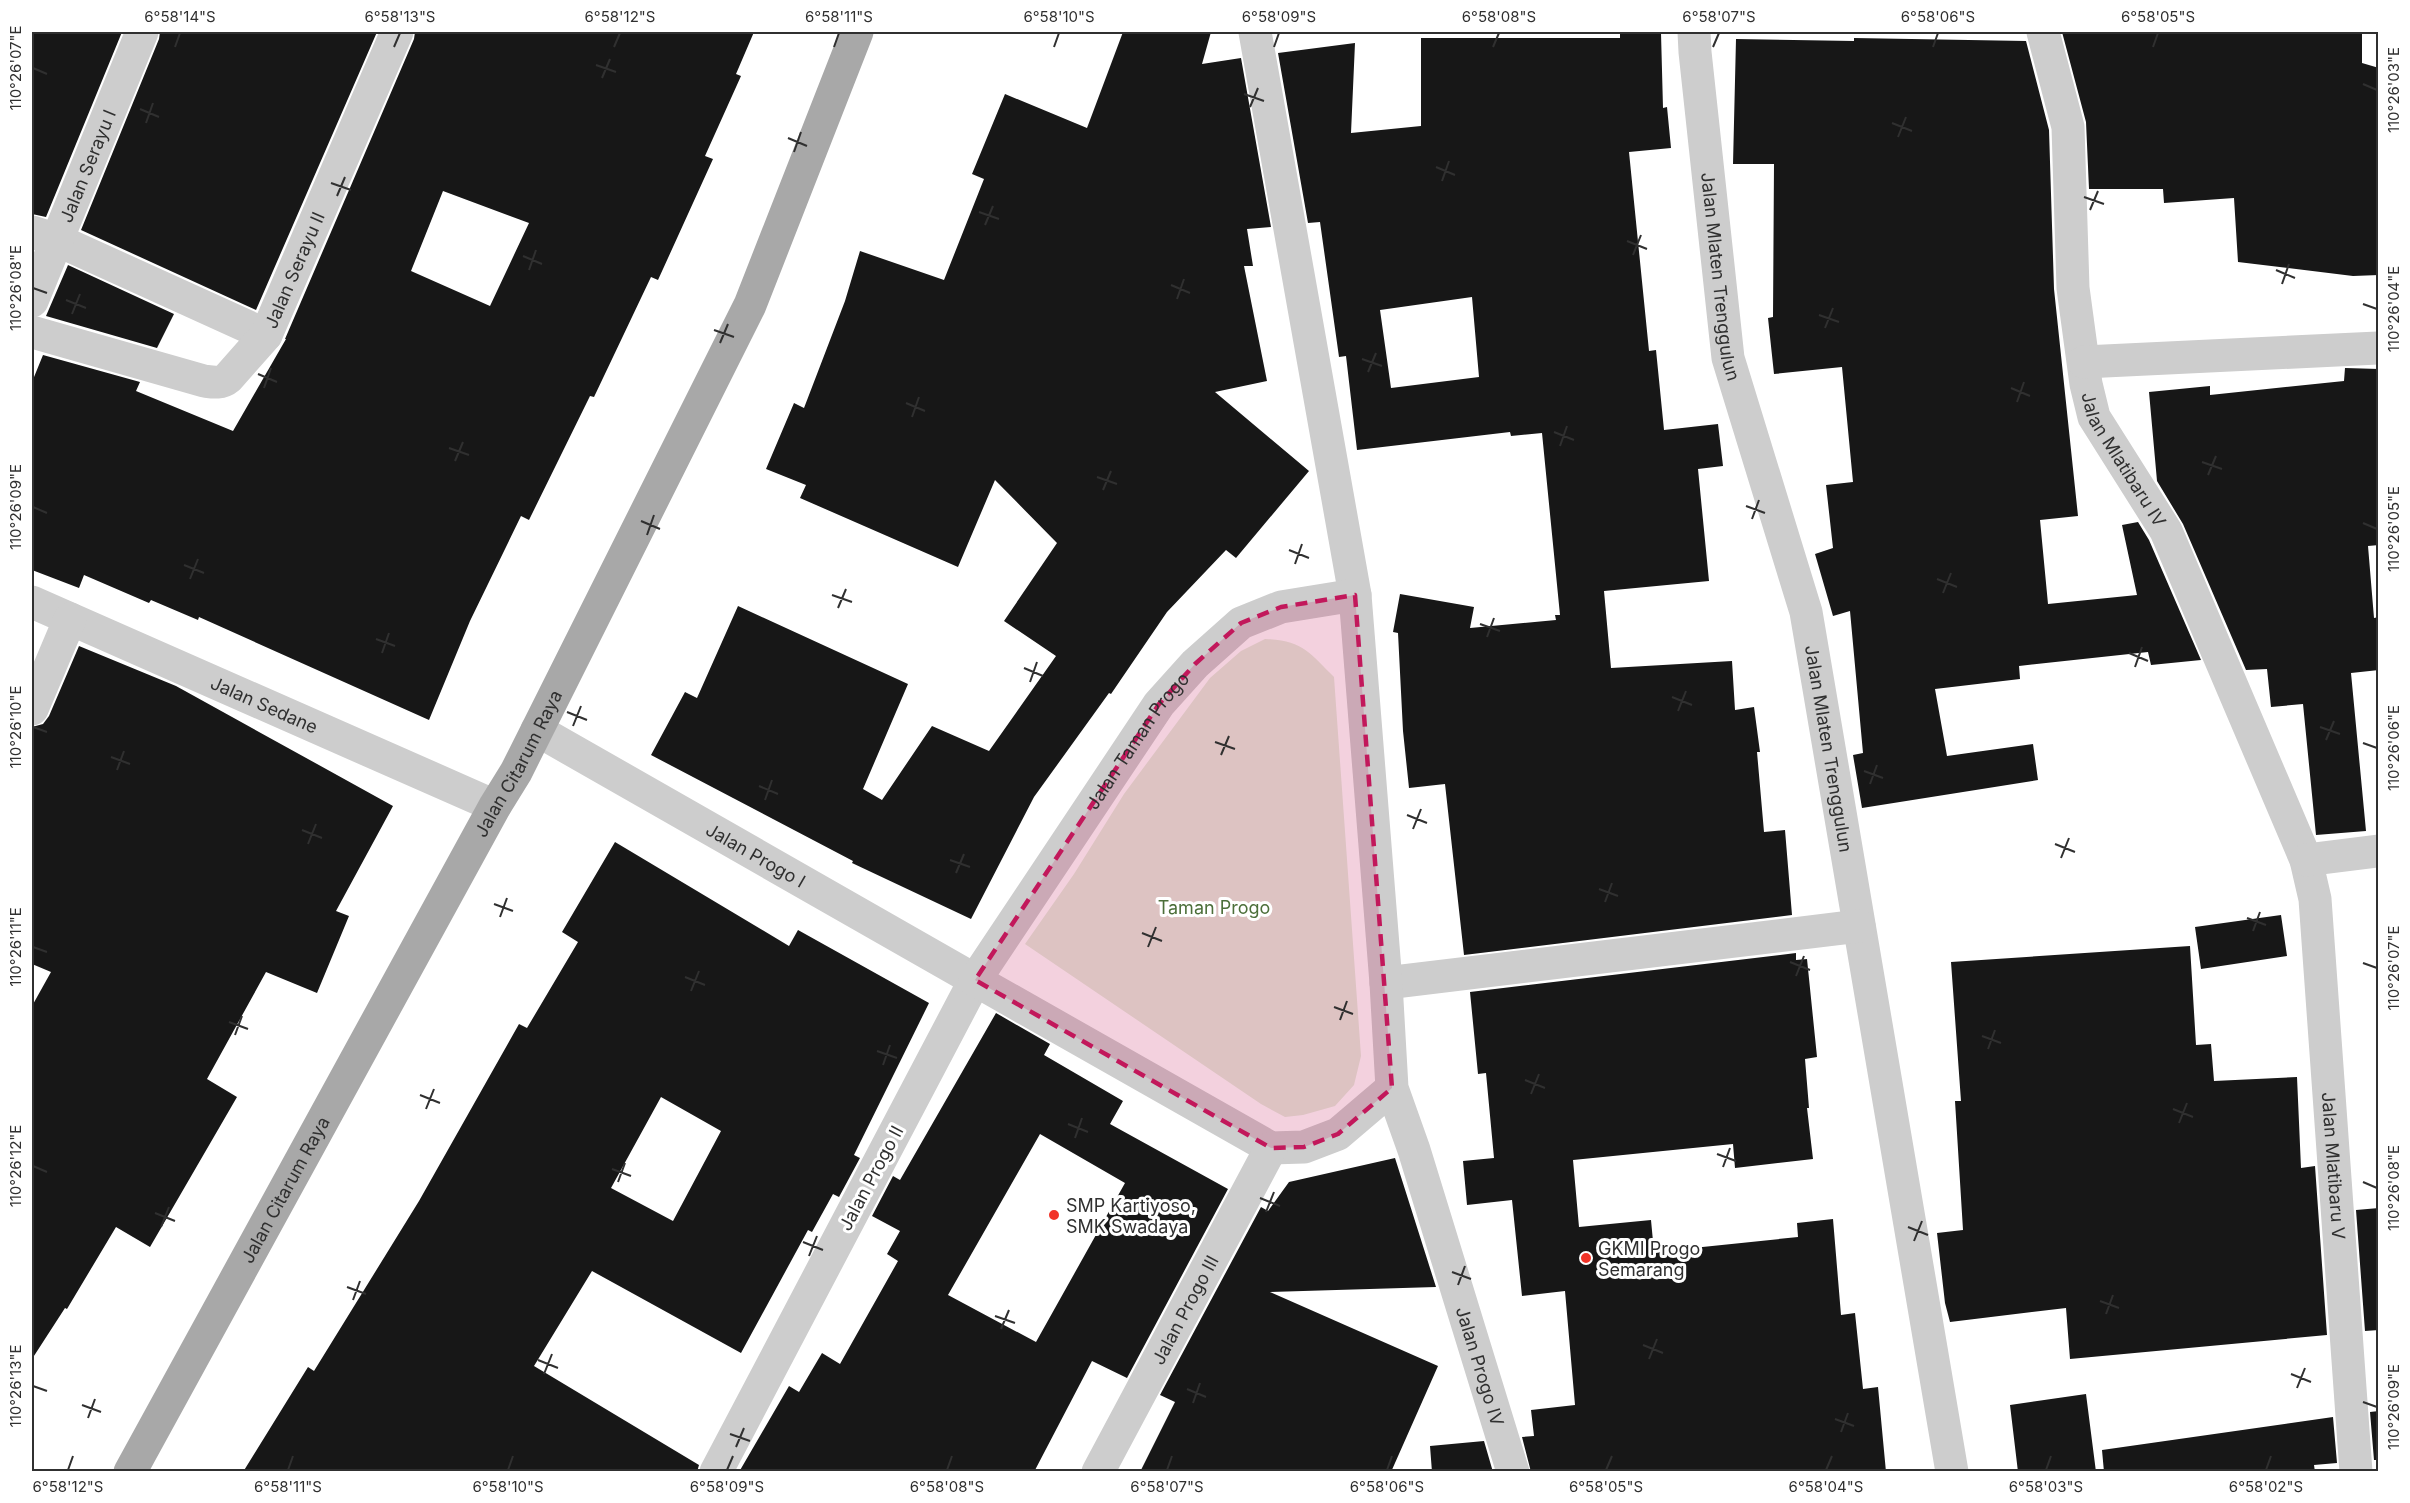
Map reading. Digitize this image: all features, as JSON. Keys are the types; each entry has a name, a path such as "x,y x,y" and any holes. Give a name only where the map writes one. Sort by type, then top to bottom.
{"main road":[{"name":"Jalan Citarum Raya","path":"130,1472 495,806 516,772 750,305 857,32"}],"street":[{"name":"Jalan Serayu I","path":"32,301 44,236 142,32"},
{"name":"Jalan Serayu II","path":"32,332 204,381 224,381 266,335 397,32"},
{"path":"975,980 1271,1148 1304,1147 1338,1134 1392,1088 1386,983 1355,596 1255,32"},
{"name":"Jalan Mlaten Trenggulun","path":"1694,32 1728,358 1806,612 1952,1472"},
{"name":"Jalan Mlatibaru IV","path":"2043,32 2068,127 2073,288 2086,384 2094,417 2166,531 2306,860"},
{"path":"44,236 266,335"},
{"path":"2084,362 2379,348"},
{"name":"Jalan Taman Progo","path":"975,980 1159,704 1196,664 1241,623 1281,607 1355,596"},
{"name":"Jalan Sedane","path":"32,602 495,806"},
{"path":"32,709 70,619"},
{"name":"Jalan Progo I","path":"537,730 975,980"},
{"path":"2306,860 2379,850"},
{"name":"Jalan Mlatibaru V","path":"2306,860 2315,898 2356,1472"},
{"path":"1386,983 1859,926"},
{"name":"Jalan Progo II","path":"716,1472 975,980"},
{"name":"Jalan Progo IV","path":"1392,1088 1414,1150 1513,1472"},
{"name":"Jalan Progo III","path":"1098,1472 1271,1148"}],"highlighted area":[{"path":"1355,595 1392,1088 1338,1134 1304,1147 1271,1148 975,980 1159,704 1195,664 1241,623 1281,607"}],"green space":[{"name":"Taman Progo","path":"1265,639 1297,645 1334,677 1361,1056 1354,1085 1335,1106 1303,1115 1285,1117 1261,1104 1025,944 1074,874 1124,794 1210,678 1241,651"}],"building":[{"path":"32,32 122,32 46,217 32,214"},
{"path":"160,32 377,32 256,310 81,230"},
{"path":"415,32 754,32 736,74 741,76 705,156 713,159 658,280 651,277 594,397 590,396 529,520 521,516 470,621 429,720 199,617 198,620 151,600 149,603 84,575 79,588 32,570 32,382 43,355 140,382 136,391 233,431 286,339","holes":["443,191 529,223 490,306 411,271"]},
{"path":"1123,32 1211,32 1202,64 1241,58 1271,227 1247,229 1253,266 1244,266 1267,381 1215,392 1309,471 1236,558 1226,550 1167,612 1111,694 1109,693 1034,797 971,919 852,863 853,861 651,755 685,692 697,698 738,606 908,684 863,789 882,800 932,726 989,751 1056,656 1004,621 1057,543 995,480 958,567 800,498 806,485 766,469 794,403 804,408 845,301 860,251 944,280 984,179 972,174 1005,94 1087,128"},
{"path":"2062,32 2362,32 2362,63 2379,68 2379,275 2353,276 2238,262 2234,198 2164,203 2163,189 2089,189 2086,122"},
{"path":"1661,33 1663,108 1667,107 1671,148 1629,152 1649,351 1656,350 1664,430 1718,424 1723,466 1698,469 1709,581 1604,591 1611,668 1732,661 1735,710 1754,707 1760,752 1757,752 1764,832 1785,830 1792,915 1464,955 1445,784 1409,788 1403,731 1398,633 1393,632 1400,594 1474,607 1470,628 1556,620 1555,615 1560,615 1542,433 1511,436 1510,432 1357,450 1346,356 1339,357 1320,222 1308,223 1278,53 1355,43 1351,133 1421,126 1421,38 1620,38 1620,34","holes":["1472,297 1479,377 1391,388 1380,310"]},
{"path":"1854,38 2026,41 2049,130 2054,289 2078,516 2040,520 2048,604 2137,595 2122,525 2138,522 2149,540 2201,660 2151,665 2148,652 2019,666 2020,679 1935,689 1947,756 2033,744 2038,780 1862,808 1853,755 1863,753 1850,611 1833,616 1815,554 1833,548 1826,485 1853,482 1842,367 1774,374 1768,318 1773,317 1774,164 1733,164 1736,39 1854,41"},
{"path":"68,265 174,314 157,348 46,316"},
{"path":"2345,368 2379,369 2379,545 2368,546 2374,618 2379,617 2379,670 2351,673 2366,831 2316,835 2303,704 2271,707 2267,669 2246,670 2183,524 2157,481 2149,392 2210,386 2210,395 2344,381"},
{"path":"79,646 176,686 393,806 336,911 349,916 317,993 266,972 207,1079 237,1097 150,1247 116,1227 67,1309 65,1308 32,1359 32,1006 51,972 32,964 32,727 43,724 49,716"},
{"path":"615,842 789,946 798,930 929,1003 854,1155 860,1158 839,1197 833,1194 812,1232 808,1230 741,1353 592,1271 534,1366 699,1465 697,1472 243,1472 308,1367 314,1371 419,1201 519,1024 527,1028 578,942 562,932","holes":["661,1097 721,1131 673,1221 611,1188"]},
{"path":"2281,915 2287,956 2201,969 2195,927"},
{"path":"2190,946 2196,1045 2211,1044 2214,1081 2297,1077 2301,1168 2315,1166 2327,1335 2070,1359 2066,1308 1950,1322 1945,1303 1937,1233 1963,1230 1955,1101 1961,1101 1951,962"},
{"path":"1796,953 1796,960 1807,959 1817,1057 1805,1059 1809,1108 1807,1108 1813,1159 1735,1168 1733,1144 1573,1160 1579,1227 1651,1220 1654,1252 1798,1237 1797,1223 1833,1219 1841,1315 1855,1313 1863,1389 1878,1387 1886,1472 1531,1472 1522,1437 1534,1436 1531,1410 1575,1405 1565,1291 1522,1296 1512,1200 1467,1205 1463,1161 1494,1158 1486,1073 1478,1074 1470,992"},
{"name":"SMP Kartiyoso, SMK Swadaya","path":"996,1013 1050,1044 1044,1055 1123,1101 1110,1124 1228,1189 1127,1378 1092,1361 1034,1472 739,1472 789,1386 799,1392 822,1353 840,1364 898,1261 887,1254 900,1231 872,1216 893,1176 900,1180","holes":["1040,1134 1125,1183 1036,1342 948,1295"]},
{"path":"1395,1158 1436,1287 1270,1292 1438,1366 1391,1472 1140,1472 1175,1402 1160,1395 1261,1207 1268,1211 1289,1182"},
{"path":"2379,1208 2379,1330 2365,1331 2356,1210"},
{"path":"2086,1394 2096,1472 2018,1472 2010,1405"},
{"path":"2379,1411 2379,1460 2374,1460 2370,1412"},
{"path":"2333,1417 2337,1463 2314,1465 2315,1472 2104,1472 2102,1450"},
{"path":"1484,1441 1493,1472 1432,1472 1430,1446"}],"place":[{"name":"SMP Kartiyoso, SMK Swadaya","path":"1054,1215"},
{"name":"GKMI Progo Semarang","path":"1586,1258"}]}
